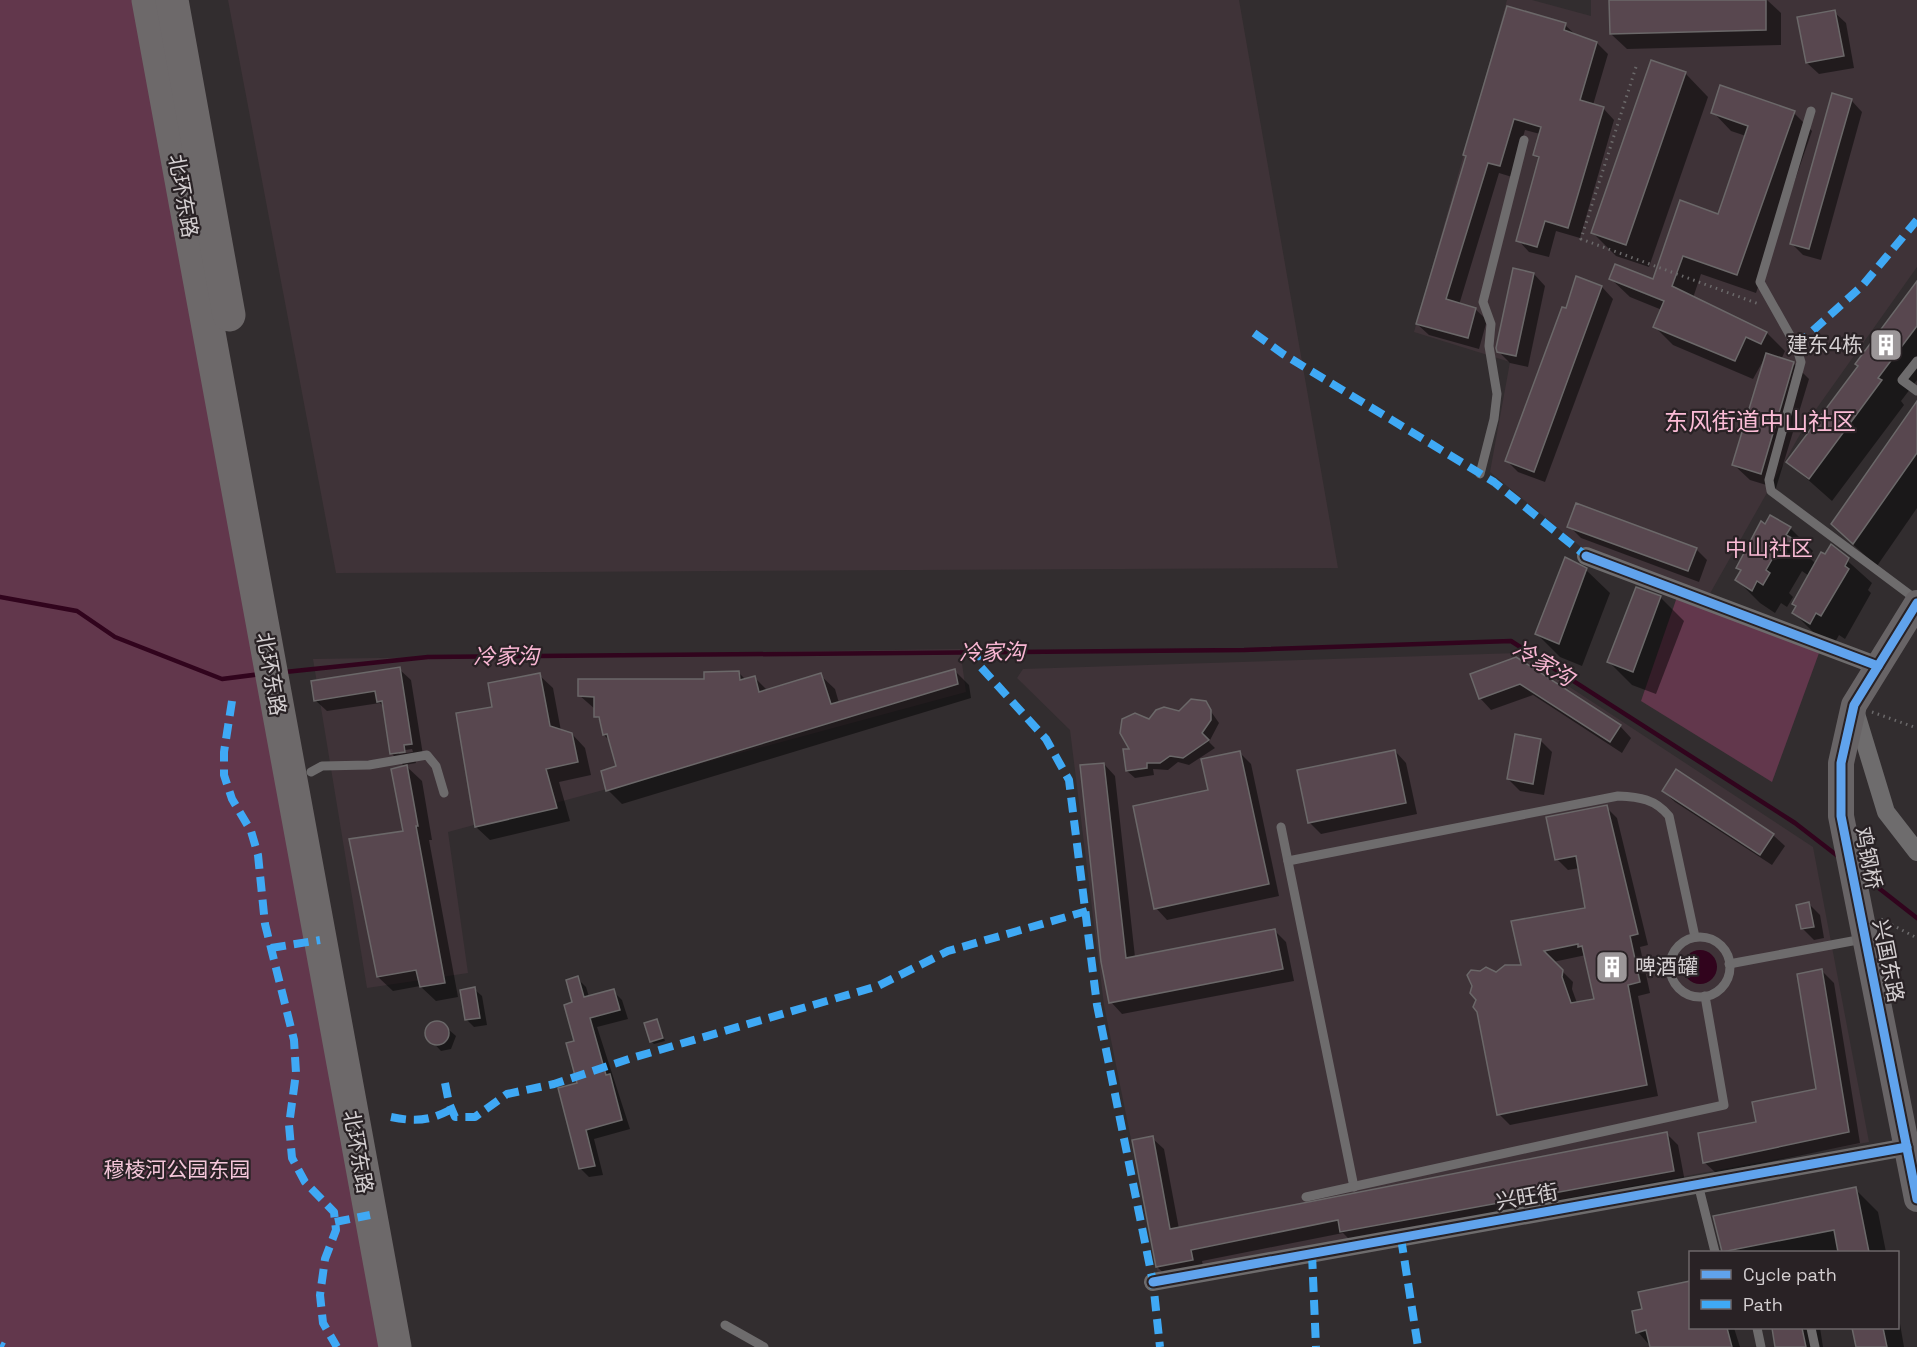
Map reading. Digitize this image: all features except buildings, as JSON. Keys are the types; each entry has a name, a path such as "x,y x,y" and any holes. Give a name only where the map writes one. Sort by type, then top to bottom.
{"highway":[{"name":"北环东路","path":"148,0 395,1347"},
{"name":"北环东路","path":"172,0 415,1347"}],"main road":[{"path":"1854,705 1917,601"},
{"name":"鸡钢桥","path":"1854,705 1841,763 1841,816 1859,907"},
{"name":"兴国东路","path":"1859,907 1917,1199"}],"street":[{"path":"1586,556 1878,666"},
{"path":"1854,705 1886,812 1917,852"},
{"name":"兴旺街","path":"1153,1282 1907,1147"}],"lane":[{"path":"1811,111 1760,282 1796,346 1801,362 1769,480 1771,491 1917,601"},
{"path":"1480,474 1494,419 1497,394 1489,346 1491,324 1483,302 1524,140"},
{"path":"1917,360 1902,380 1917,391"},
{"path":"311,772 322,766 340,763 369,765 427,755 436,766 444,793"},
{"path":"1288,861 1618,796 1642,797 1660,806 1670,816 1695,937"},
{"path":"1281,827 1354,1187"},
{"path":"1695,937 1714,940 1722,946 1730,964 1725,983 1718,991 1705,996 1690,995 1681,990 1671,974 1672,955 1677,946 1695,937"},
{"path":"1730,964 1865,938"},
{"path":"1306,1197 1725,1105 1705,996"},
{"path":"1698,1184 1714,1251"},
{"path":"725,1325 764,1347"},
{"path":"1757,1329 1761,1347"},
{"path":"1811,1329 1815,1347"}],"path":[{"path":"1636,67 1581,239 1748,299 1779,315"},
{"path":"1854,705 1917,728"},
{"path":"1859,907 1917,938"}],"shaded area":[{"path":"228,0 1239,0 1338,568 336,573"},
{"path":"1507,0 1532,0 1591,16 1591,0 1917,0 1917,267 1807,422 1708,597 1587,552 1490,472 1510,362 1414,332"},
{"path":"960,649 966,692 448,832 468,973 367,988 313,659"},
{"path":"1518,653 1813,847 1869,1142 1158,1274 1104,1005 1070,730 1017,678 1023,669"},
{"path":"1700,950 1712,955 1717,967 1712,979 1700,984 1688,979 1683,967 1688,955"}],"green space":[{"name":"穆棱河公园东园","path":"0,0 142,0 390,1347 0,1347"},
{"path":"1677,597 1819,653 1772,782 1641,701"}],"waterway":[{"name":"冷家沟","path":"0,597 77,611 115,637 222,679 261,674"},
{"name":"冷家沟","path":"285,672 428,657 1244,650 1511,641 1795,823 1839,857"},
{"name":"冷家沟","path":"1862,875 1917,918"}],"marked path":[{"path":"1796,346 1863,285 1917,220"},
{"path":"1254,333 1283,354 1494,482 1586,556"},
{"path":"974,646 979,665 1046,739 1069,780 1097,1005 1153,1282 1160,1347"},
{"path":"232,701 224,752 224,775 232,799 251,831 258,855 265,924 294,1040 296,1073 289,1125 292,1158 305,1182 334,1212 336,1230 325,1259 320,1295 323,1323 337,1347"},
{"path":"445,1083 449,1103 455,1117 475,1117 507,1094 554,1084 632,1058 878,986 948,951 1087,911"},
{"path":"271,948 320,940"},
{"path":"391,1117 408,1120 422,1119 452,1109"},
{"path":"335,1222 370,1215"},
{"path":"1401,1238 1418,1347"},
{"path":"1312,1254 1316,1347"},
{"path":"0,1345 4,1347"}],"cycle path":[{"path":"1586,556 1878,666"},
{"path":"1917,603 1854,705 1841,763 1841,816 1917,1199"},
{"path":"1153,1282 1907,1147"}],"place":[{"name":"建东4栋","path":"1886,345"},
{"name":"啤酒罐","path":"1612,967"}],"district":[{"name":"东风街道中山社区","path":"1760,422"},
{"name":"中山社区","path":"1769,548"}]}
